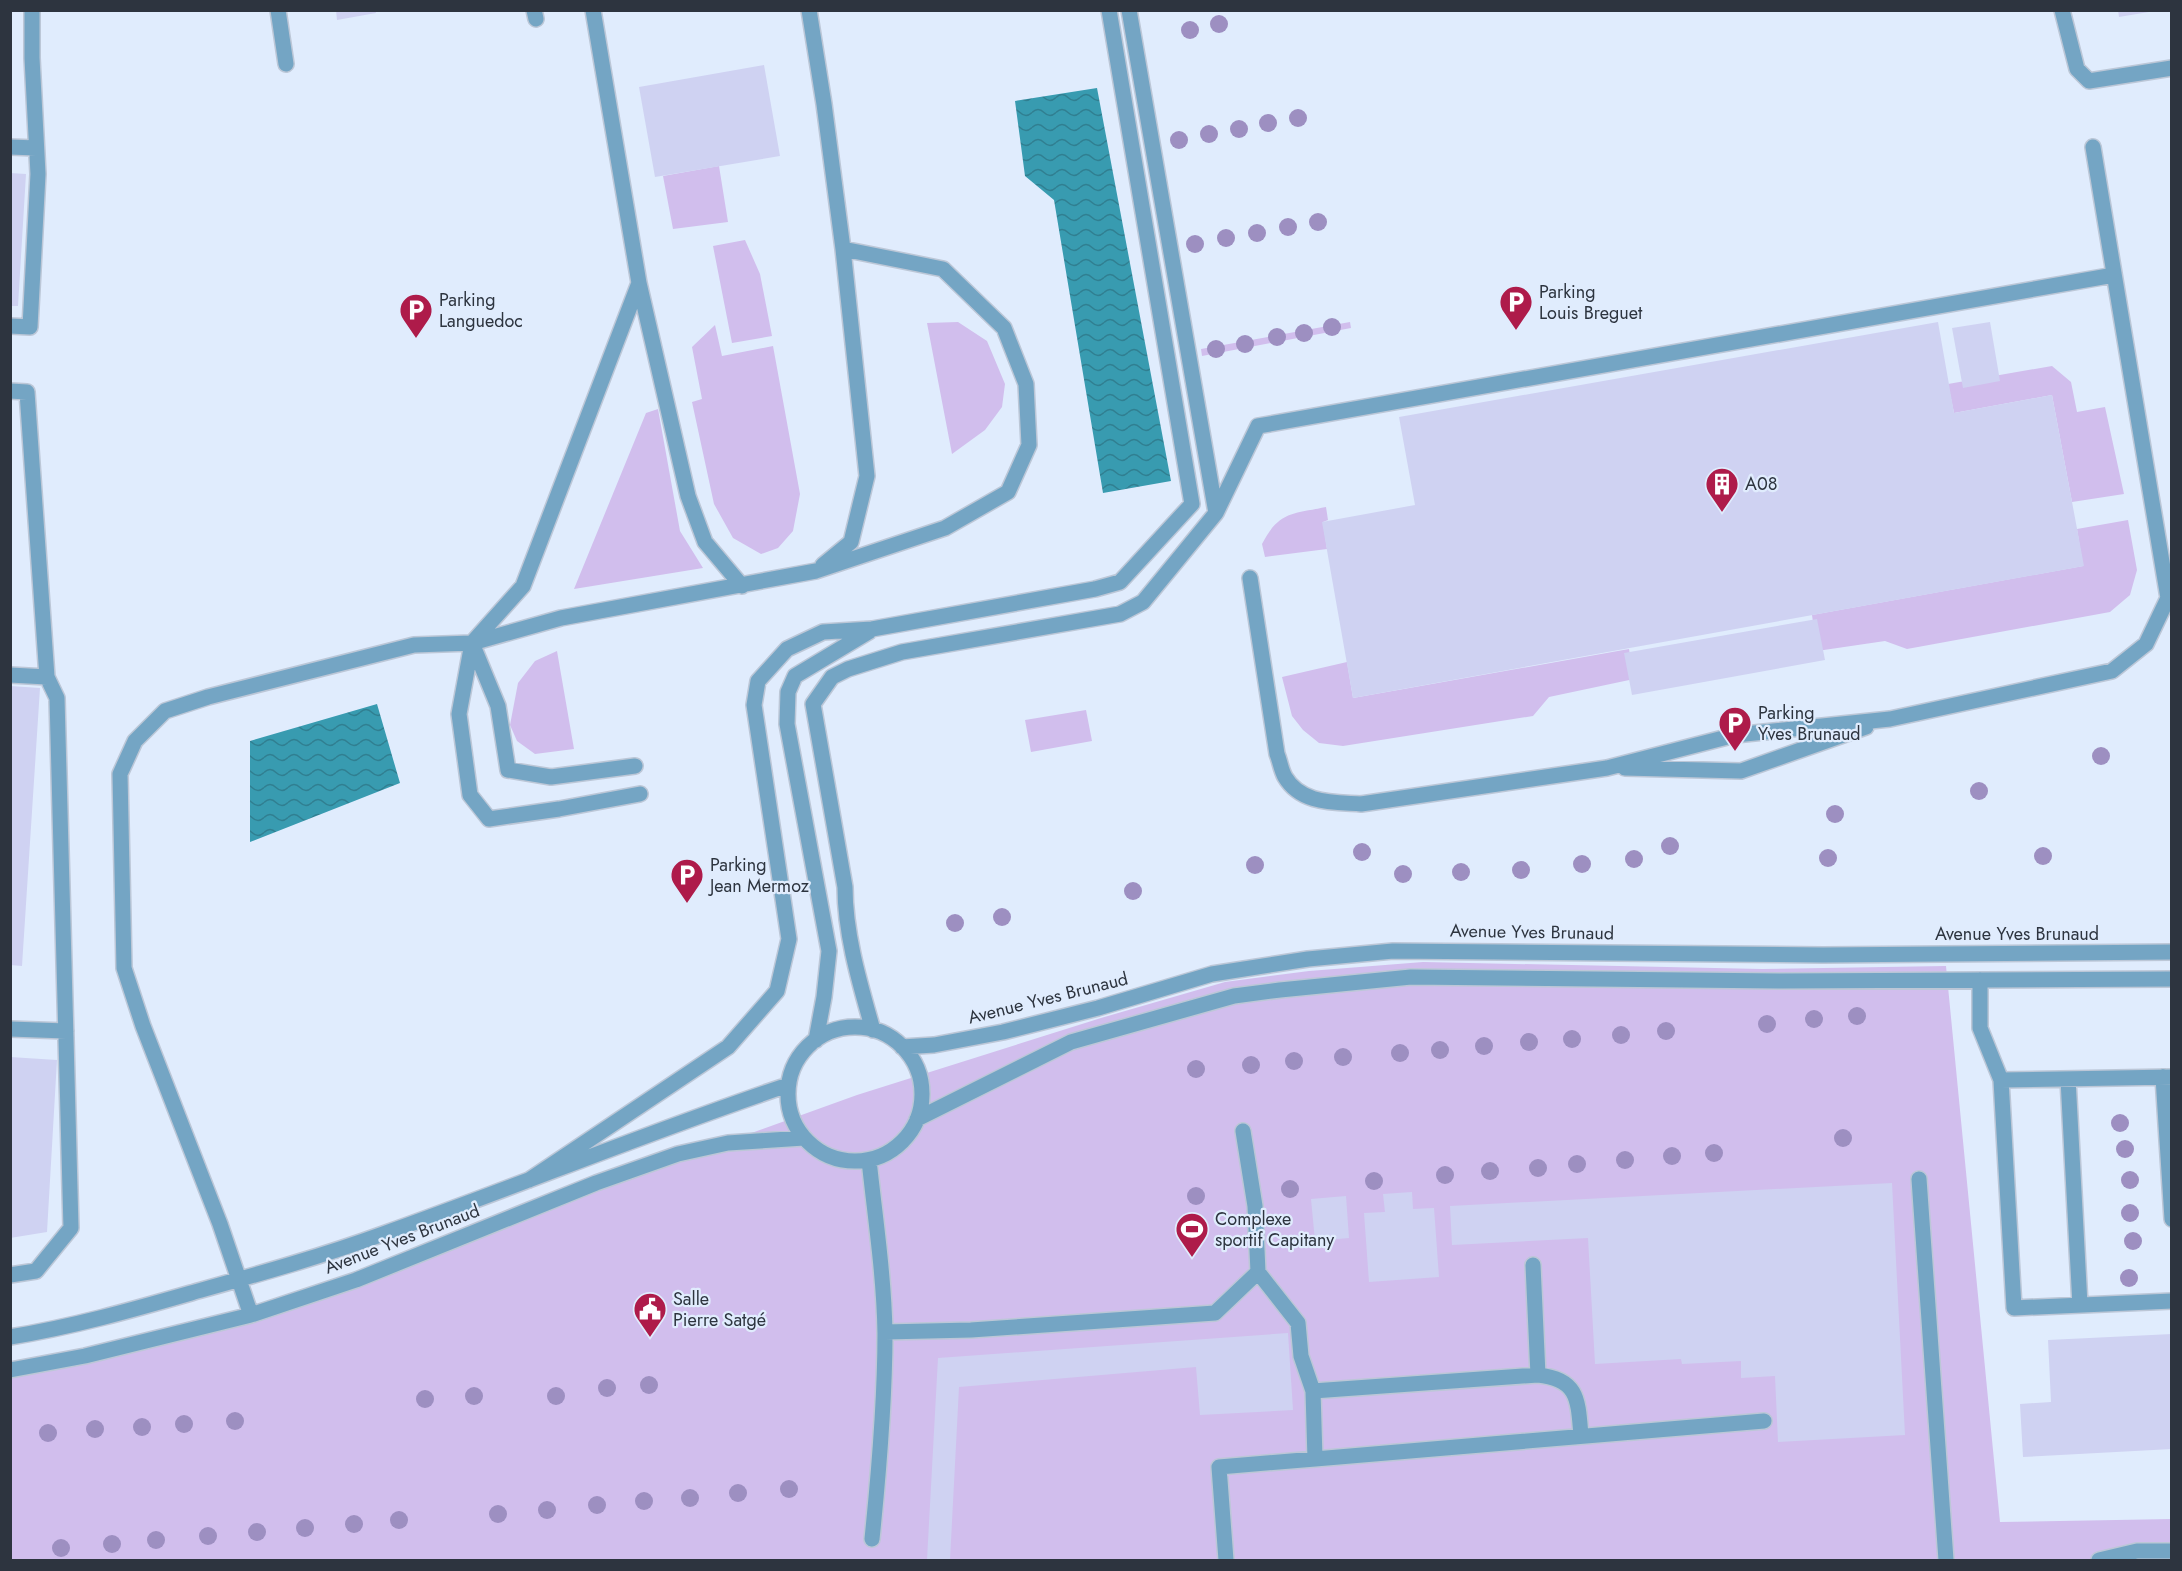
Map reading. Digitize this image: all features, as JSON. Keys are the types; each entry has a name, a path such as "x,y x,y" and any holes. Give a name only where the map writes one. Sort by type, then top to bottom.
{"street":[{"path":"10,326 30,327 38,174 32,10"},
{"path":"278,10 286,64"},
{"path":"593,10 639,282 688,496 705,542 742,586"},
{"path":"809,10 843,249 867,476 851,542 816,571"},
{"path":"529,1180 728,1047 777,991 789,939 754,705 758,681 787,650 823,632 872,629 1095,589 1120,582 1192,504 1109,10"},
{"path":"1130,10 1216,513"},
{"path":"2062,10 2077,69 2089,81 2172,68"},
{"path":"10,147 36,148"},
{"path":"1250,579 1277,754 1285,777 1304,797 1332,802 1361,804 1607,768 1734,735 1890,719 2112,671 2146,644 2168,598 2093,147"},
{"path":"251,1315 220,1224 143,1026 124,968 120,774 135,741 165,711 208,697 414,645 472,643 561,618 816,571 945,528 1008,492 1029,445 1026,384 1004,328 942,269 843,249"},
{"path":"873,1030 861,987 845,905 845,887 813,704 832,677 848,669 902,652 1120,614 1143,602 1216,513 1258,426 2114,274"},
{"path":"639,282 523,586 472,643 459,714 470,795 489,819 640,794"},
{"path":"10,391 27,392 47,677 57,698 71,1228 36,1271 10,1275"},
{"path":"816,1040 825,997 829,951 787,724 788,693 795,676 872,629"},
{"path":"472,643 498,706 508,770 551,777 635,766"},
{"path":"10,675 47,677"},
{"path":"1607,768 1741,771 1890,719"},
{"name":"Avenue Yves Brunaud","path":"902,1047 933,1045 1003,1032 1098,1008 1212,974 1308,958 1393,951 1823,955 2172,952"},
{"path":"917,1119 1071,1042 1234,996 1411,977 1779,981 2172,979"},
{"path":"1980,980 1980,1028 2001,1080 2014,1308 2172,1301"},
{"path":"850,1027 873,1030 889,1036 912,1059 921,1084 923,1101 917,1119 906,1137 890,1152 869,1160 852,1162 834,1158 817,1150 804,1138 793,1122 788,1104 788,1085 795,1063 809,1046 828,1032 850,1027"},
{"path":"10,1029 66,1031"},
{"path":"2001,1080 2167,1077 2172,1219"},
{"path":"2068,1079 2080,1305"},
{"name":"Avenue Yves Brunaud","path":"10,1337 127,1311 239,1280 381,1235 717,1109 788,1085"},
{"path":"1243,1131 1255,1206 1258,1272 1298,1323 1301,1356 1313,1391 1315,1459"},
{"name":"Avenue Yves Brunaud","path":"10,1370 85,1356 251,1315 356,1280 596,1183 678,1154 728,1143 804,1138"},
{"path":"869,1160 878,1230 885,1332 883,1429 873,1539"},
{"path":"1919,1179 1946,1560"},
{"path":"1533,1265 1538,1375"},
{"path":"885,1332 971,1330 1215,1313 1258,1272"},
{"path":"1313,1391 1538,1375 1555,1377 1567,1383 1575,1394 1581,1436"},
{"path":"1226,1560 1220,1467 1764,1421"},
{"path":"2099,1560 2137,1551 2172,1551"}],"shaded area":[{"path":"719,166 728,222 673,229 663,176"},
{"path":"745,240 760,274 772,336 732,343 713,246"},
{"path":"958,322 987,341 1005,384 1002,407 985,430 952,454 927,323"},
{"path":"1350,322 1351,328 1202,356 1201,349"},
{"path":"715,325 722,356 773,346 800,494 793,531 778,548 761,554 733,538 714,504 692,402 702,399 692,347"},
{"path":"2052,366 2071,382 2077,412 2105,407 2124,494 2072,502 2052,395 1954,413 1948,384"},
{"path":"658,409 680,531 703,568 574,589 646,413"},
{"path":"1326,507 1328,520 1323,522 1327,549 1265,557 1262,544 1268,533 1281,520 1296,513"},
{"path":"2128,520 2137,570 2130,595 2110,612 1907,649 1885,641 1817,651 1812,615 2083,566 2077,529"},
{"path":"1629,649 1634,679 1549,697 1533,716 1343,746 1319,743 1303,730 1292,716 1282,677 1347,662 1353,698"},
{"path":"557,651 574,749 535,754 517,741 510,725 518,683 535,661"},
{"path":"1086,710 1092,741 1031,752 1025,720"},
{"name":"Complexe sportif Capitany","path":"1423,962 1762,969 1946,966 2000,1522 2172,1519 2171,1560 11,1560 11,1370 251,1315 857,1095 1101,1018 1225,982 1309,971"}],"water":[{"path":"1097,88 1171,481 1103,493 1054,200 1025,176 1015,101"},
{"path":"377,704 400,783 250,842 250,741"}],"building":[{"path":"336,10 375,10 376,13 337,20"},
{"path":"2118,10 2149,10 2149,12 2119,17"},
{"path":"764,65 780,156 655,177 639,87"},
{"path":"10,173 26,174 18,306 10,306"},
{"name":"A08","path":"1938,322 1954,413 2052,395 2084,566 1353,698 1322,522 1415,505 1399,417"},
{"path":"1990,322 2000,381 1963,388 1952,328"},
{"path":"1817,619 1825,660 1632,695 1624,653"},
{"path":"10,686 40,688 22,966 10,965"},
{"path":"10,1057 57,1060 47,1232 10,1238"},
{"path":"1892,1183 1905,1435 1778,1442 1775,1376 1741,1378 1741,1361 1682,1364 1681,1359 1595,1364 1588,1238 1452,1245 1450,1206"},
{"path":"1412,1192 1413,1209 1434,1208 1439,1277 1369,1282 1364,1213 1385,1212 1383,1194"},
{"path":"1346,1196 1349,1238 1315,1241 1311,1199"},
{"path":"1288,1333 1293,1410 1200,1415 1196,1367 959,1387 950,1560 927,1560 938,1358"},
{"path":"2172,1334 2172,1449 2023,1457 2020,1404 2051,1402 2048,1340"}],"place":[{"name":"Parking Louis Breguet","path":"1516,331"},
{"name":"Parking Languedoc","path":"416,339"},
{"name":"A08","path":"1722,513"},
{"name":"Parking Yves Brunaud","path":"1735,752"},
{"name":"Parking Jean Mermoz","path":"687,904"},
{"name":"Complexe sportif Capitany","path":"1192,1258"},
{"name":"Salle Pierre Satgé","path":"650,1338"}]}
